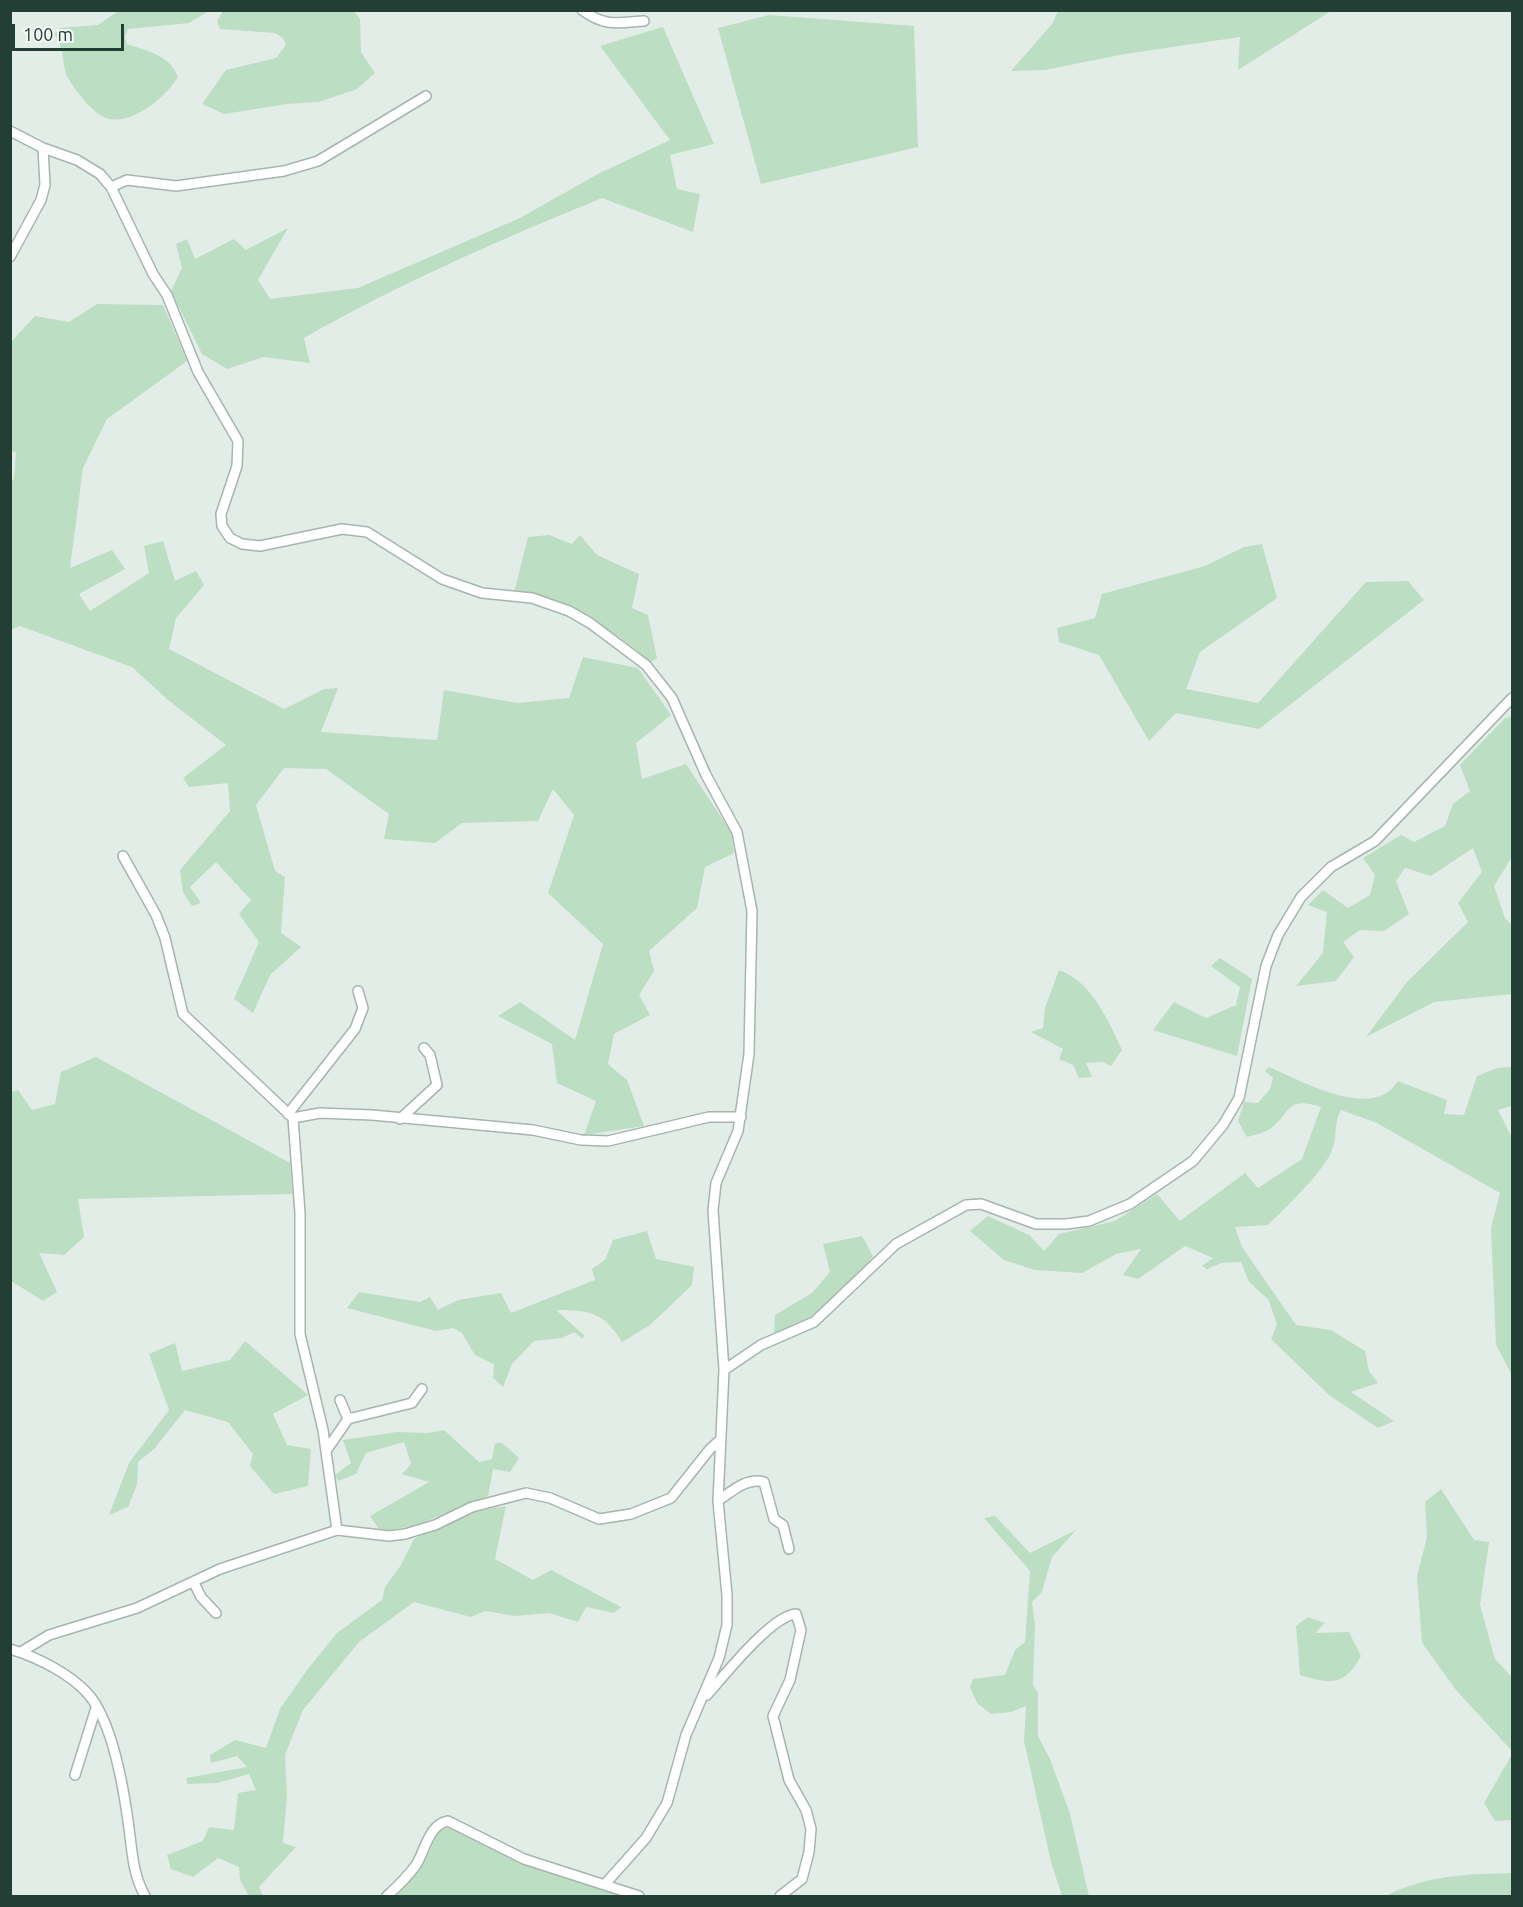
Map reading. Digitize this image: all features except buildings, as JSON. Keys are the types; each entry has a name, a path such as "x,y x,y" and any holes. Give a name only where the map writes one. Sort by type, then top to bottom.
{"street":[{"path":"582,10 594,19 608,24 644,21"},
{"path":"111,187 127,180 176,186 284,171 318,161 426,96"},
{"path":"10,131 43,148 84,164 100,174 111,187 153,274 167,295 198,372 238,441 237,466 221,514 222,526 230,538 242,544 260,546 342,529 367,532 442,579 482,593 532,598 569,611 618,642 650,670 672,698 706,775 737,832 752,911 749,1054 741,1117 714,1196 714,1239 724,1370 718,1501 728,1614 719,1658 686,1735 672,1790 660,1818 634,1854 606,1883"},
{"path":"10,257 41,200 45,185 43,148"},
{"path":"724,1370 761,1345 814,1322 896,1244 966,1205 981,1204 1036,1224 1089,1221 1130,1204 1193,1161 1227,1119 1239,1098 1258,994 1266,966 1278,934 1301,897 1331,867 1375,841 1512,698"},
{"path":"123,856 156,915 165,938 183,1014 290,1116 300,1213 300,1334 326,1451 337,1530"},
{"path":"290,1116 355,1029 363,1008 358,991"},
{"path":"400,1119 437,1085 430,1054 424,1048"},
{"path":"290,1116 320,1113 533,1130 590,1141 608,1141 717,1116 741,1117"},
{"path":"326,1451 348,1419 412,1403 422,1389"},
{"path":"340,1400 348,1419"},
{"path":"21,1652 49,1635 136,1608 248,1558 337,1530 389,1536 405,1534 435,1525 472,1507 526,1493 545,1496 599,1520 631,1514 671,1498 710,1449 720,1440"},
{"path":"718,1501 744,1483 753,1480 764,1482 774,1519 783,1525 789,1549"},
{"path":"194,1583 201,1597 216,1612"},
{"path":"701,1702 751,1646 786,1617 796,1614 801,1630 790,1680 773,1716 789,1780 811,1822 811,1829 809,1852 802,1879 780,1896"},
{"path":"10,1649 21,1652 54,1669 89,1695 115,1752 122,1778 134,1874 145,1896"},
{"path":"75,1775 96,1708"},
{"path":"387,1896 414,1867 432,1832 438,1825 448,1821 524,1858 606,1883 639,1896"}],"green space":[{"path":"1058,10 1331,11 1238,70 1240,37 1125,54 1045,70 1011,71 1052,24"},
{"path":"118,11 209,11 189,23 128,29 125,37 127,44 164,59 178,77 166,93 147,108 137,114 116,120 100,115 84,101 75,89 66,73 60,44 54,34 60,28 98,25"},
{"path":"223,11 354,11 360,19 361,52 375,73 357,89 319,102 287,104 224,114 202,104 226,70 276,58 286,45 283,38 275,33 220,29 217,21"},
{"path":"769,15 914,26 918,147 761,184 718,28"},
{"path":"663,27 714,144 670,155 677,189 700,194 693,232 602,198 451,263 304,338 310,363 264,357 227,369 202,354 171,291 182,268 176,244 187,239 195,259 234,239 246,250 288,228 258,280 270,299 358,288 520,218 598,174 670,140 600,46"},
{"path":"97,304 163,305 187,361 107,419 83,468 70,568 112,550 125,569 79,594 90,611 149,573 144,546 163,541 175,581 196,571 204,585 176,618 169,649 284,709 324,689 338,688 321,732 437,740 444,690 517,703 569,698 583,657 638,668 671,715 636,743 642,779 686,764 731,832 734,853 705,867 697,908 649,951 654,971 639,995 650,1015 614,1034 608,1064 627,1080 644,1126 584,1135 596,1101 557,1083 552,1044 498,1016 520,1002 575,1040 603,944 548,893 574,815 553,789 538,821 462,823 435,843 384,839 389,814 326,769 284,768 256,805 275,871 285,877 281,933 301,947 270,975 253,1013 234,999 259,942 239,914 251,900 216,862 190,887 201,903 192,906 183,892 180,870 230,811 228,783 189,787 183,778 226,745 168,700 132,667 20,626 11,630 10,483 14,479 16,452 10,451 11,342 35,316 69,322"},
{"path":"549,535 572,544 580,535 597,555 639,574 632,608 648,615 657,658 651,662 605,627 571,608 534,596 514,593 528,537"},
{"path":"1262,544 1277,598 1200,652 1186,689 1258,703 1366,582 1408,581 1424,600 1259,729 1176,713 1149,741 1099,655 1059,642 1057,628 1095,618 1102,594 1205,566 1244,547"},
{"path":"1512,717 1512,857 1494,886 1505,918 1512,925 1512,994 1434,1002 1366,1037 1407,982 1468,922 1458,903 1482,872 1473,848 1431,876 1405,868 1396,881 1409,914 1384,931 1360,930 1343,942 1354,957 1336,981 1296,986 1323,953 1327,912 1308,905 1323,890 1348,908 1370,895 1375,875 1363,858 1401,835 1414,842 1445,826 1453,804 1470,791 1460,765 1505,718"},
{"path":"1220,958 1252,979 1237,1056 1153,1030 1174,1002 1206,1018 1236,1005 1240,987 1211,966"},
{"path":"1059,970 1081,983 1098,1003 1122,1050 1111,1066 1103,1062 1086,1063 1092,1077 1079,1078 1073,1065 1059,1059 1063,1049 1031,1032 1043,1028 1045,1008"},
{"path":"96,1057 290,1163 292,1194 78,1199 84,1237 64,1255 39,1253 57,1292 43,1301 11,1281 11,1092 18,1090 32,1110 55,1104 61,1072"},
{"path":"1269,1067 1337,1095 1355,1098 1372,1098 1387,1093 1398,1081 1447,1100 1444,1114 1464,1115 1477,1076 1497,1068 1511,1067 1512,1106 1498,1110 1512,1138 1512,1375 1496,1345 1491,1228 1500,1193 1377,1123 1341,1110 1332,1150 1321,1169 1303,1190 1268,1225 1235,1227 1242,1247 1296,1325 1331,1330 1365,1351 1369,1371 1378,1383 1351,1392 1394,1421 1378,1428 1329,1395 1271,1339 1277,1324 1268,1299 1249,1282 1241,1262 1222,1263 1207,1269 1202,1266 1213,1258 1185,1246 1138,1279 1123,1275 1141,1249 1116,1254 1082,1273 1035,1270 1004,1260 970,1231 988,1216 1029,1235 1044,1251 1059,1234 1115,1221 1157,1194 1180,1221 1245,1173 1258,1188 1302,1159 1321,1107 1300,1103 1293,1105 1280,1120 1264,1132 1247,1137 1238,1121 1244,1102 1258,1103 1270,1089 1273,1078 1265,1071"},
{"path":"647,1231 656,1259 694,1267 692,1285 650,1325 622,1342 609,1324 595,1315 587,1312 556,1310 584,1335 583,1339 574,1332 562,1338 534,1341 512,1364 503,1387 493,1378 494,1364 475,1355 462,1333 453,1328 436,1331 347,1308 359,1292 420,1302 430,1297 438,1310 458,1300 501,1293 511,1313 595,1280 592,1269 605,1260 613,1240"},
{"path":"862,1236 873,1256 859,1276 806,1321 774,1334 775,1315 812,1293 830,1272 823,1244"},
{"path":"245,1341 308,1395 273,1414 287,1445 311,1449 308,1486 274,1494 250,1466 253,1454 228,1422 185,1410 154,1449 138,1462 137,1485 128,1507 109,1515 129,1463 169,1410 149,1354 175,1343 182,1371 230,1360"},
{"path":"444,1430 479,1462 492,1459 495,1443 502,1443 519,1458 510,1472 493,1469 488,1496 417,1525 381,1532 370,1516 429,1482 402,1474 411,1464 404,1442 366,1453 356,1474 338,1481 335,1475 351,1463 343,1440 397,1432 428,1433"},
{"path":"1441,1489 1474,1540 1489,1542 1480,1605 1495,1659 1512,1677 1512,1751 1456,1690 1422,1643 1417,1577 1427,1537 1425,1502"},
{"path":"506,1506 495,1559 533,1580 551,1570 621,1607 614,1613 586,1607 578,1622 549,1613 515,1616 485,1611 471,1617 414,1602 359,1642 303,1710 285,1755 287,1795 283,1843 296,1847 259,1887 263,1896 249,1896 240,1880 239,1867 218,1858 193,1877 171,1869 167,1855 203,1841 209,1827 234,1830 238,1793 256,1790 249,1774 217,1783 187,1784 186,1778 247,1767 237,1756 211,1763 210,1755 235,1740 266,1748 280,1709 307,1670 337,1633 382,1600 385,1587 401,1565 414,1539 469,1512"},
{"path":"995,1516 1030,1553 1076,1530 1052,1557 1042,1592 1032,1602 1035,1626 1033,1685 1038,1693 1038,1736 1050,1759 1070,1814 1089,1896 1062,1896 1051,1862 1024,1741 1026,1706 1011,1712 991,1714 977,1703 970,1687 973,1679 1005,1675 1015,1650 1025,1642 1030,1571 984,1518"},
{"path":"1308,1617 1325,1623 1315,1633 1349,1632 1361,1656 1349,1673 1342,1678 1328,1681 1300,1675 1296,1626"},
{"path":"1512,1754 1512,1820 1495,1821 1484,1803"},
{"path":"454,1826 626,1896 397,1896 422,1866 440,1830"},
{"path":"1512,1873 1512,1896 1386,1896 1416,1884 1448,1877"}]}
